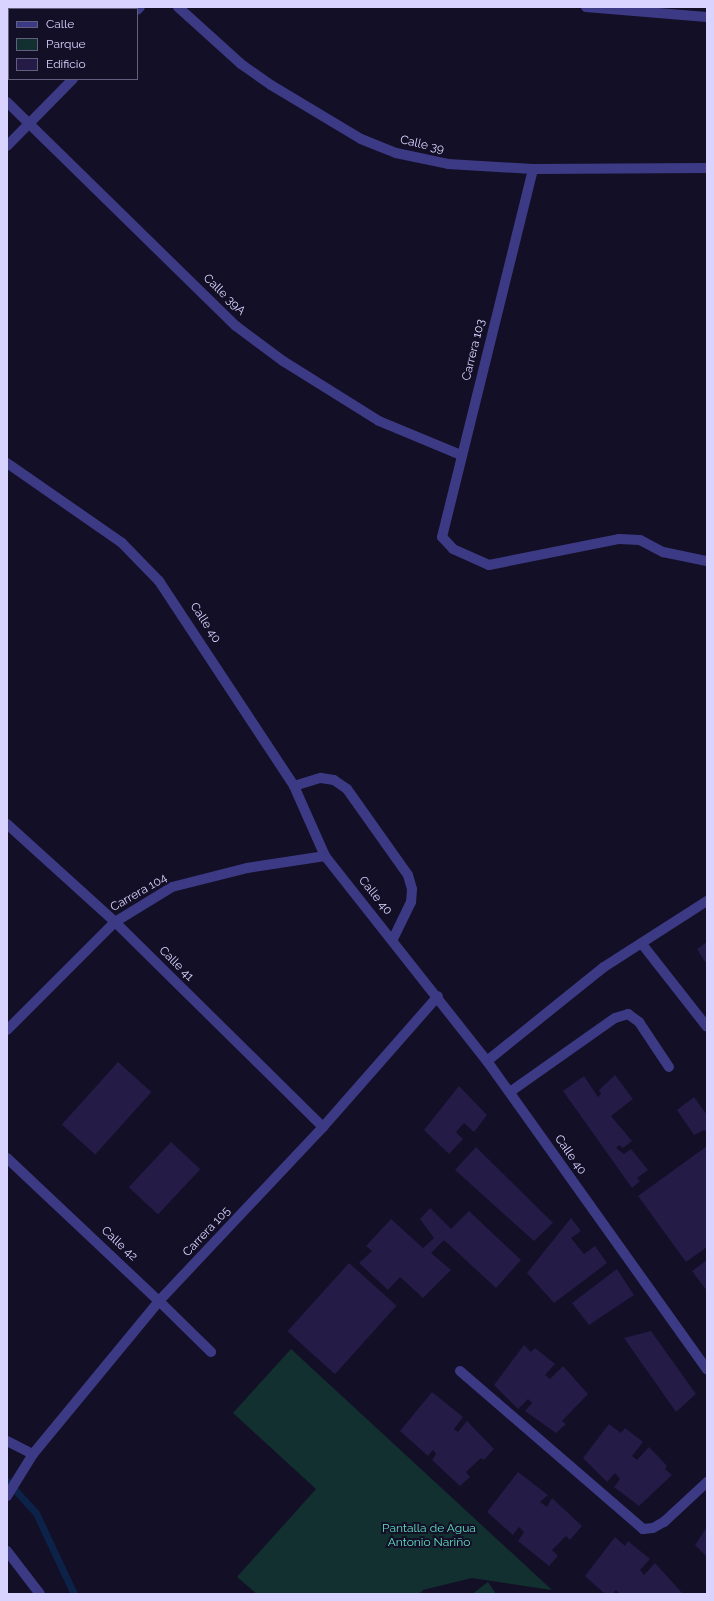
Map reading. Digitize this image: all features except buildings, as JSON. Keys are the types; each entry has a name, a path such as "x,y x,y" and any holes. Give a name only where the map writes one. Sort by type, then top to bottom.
{"street":[{"name":"Calle 39","path":"178,7 241,64 361,139 396,153 448,164 534,170 707,168"},
{"path":"586,7 707,17"},
{"path":"7,146 72,80"},
{"name":"Calle 39A","path":"7,102 236,326 283,361 379,421 461,454"},
{"name":"Carrera 103","path":"534,170 461,454 442,537 452,549 489,565 619,539 640,540 663,552 707,561"},
{"name":"Calle 40","path":"7,462 122,543 159,581 294,786 325,856 393,939 487,1061 707,1369"},
{"path":"294,786 321,778 334,780 340,784 346,789 408,875 412,889 411,902 393,939"},
{"name":"Calle 41","path":"7,824 115,922 323,1127"},
{"name":"Carrera 104","path":"7,1030 115,922 172,887 247,868 325,856"},
{"path":"487,1061 604,967 707,901"},
{"path":"642,944 707,1027"},
{"name":"Carrera 105","path":"7,1496 33,1454 159,1301 323,1127 438,996"},
{"path":"510,1092 615,1018 628,1014 639,1022 669,1068"},
{"name":"Calle 42","path":"7,1158 211,1352"},
{"path":"460,1371 643,1528 653,1528 664,1522 707,1482"},
{"path":"7,1441 33,1454"},
{"path":"7,1551 40,1594"}],"green space":[{"name":"Pantalla de Agua Antonio Nariño","path":"291,1349 552,1590 472,1578 423,1590 419,1594 257,1594 237,1577 316,1489 233,1413"},
{"path":"488,1582 496,1594 472,1594"}],"waterway":[{"path":"7,1481 36,1513 74,1594"}]}
